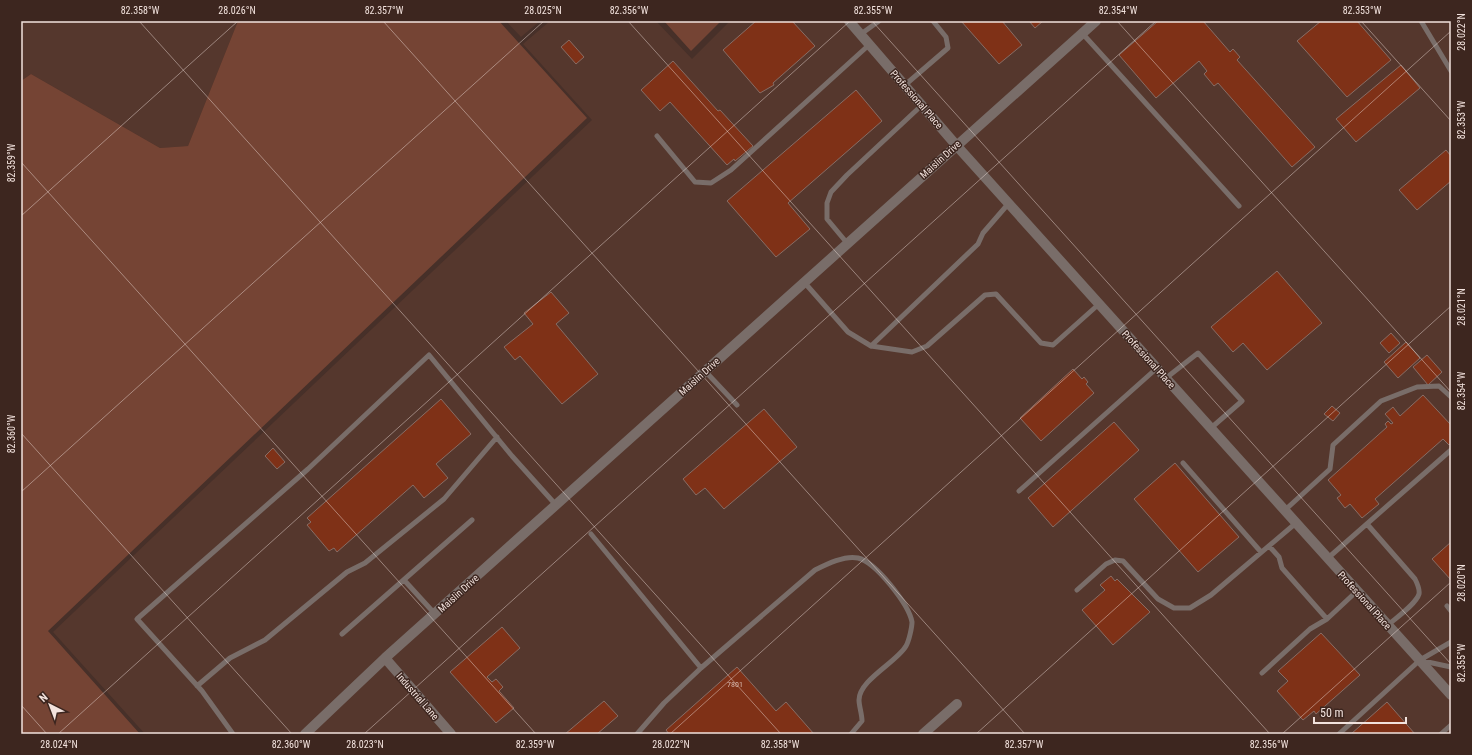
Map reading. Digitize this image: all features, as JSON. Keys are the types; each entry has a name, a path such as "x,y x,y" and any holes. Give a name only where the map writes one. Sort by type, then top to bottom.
{"street":[{"name":"Professional Place","path":"849,21 956,145 1451,695"},
{"name":"Maislin Drive","path":"305,734 385,658 1095,21"},
{"name":"Industrial Lane","path":"385,658 451,734"},
{"path":"923,734 957,704"}],"lane":[{"path":"861,34 880,21"},
{"path":"905,85 948,48 946,37 933,21"},
{"path":"1421,21 1451,71"},
{"path":"1082,33 1239,206"},
{"path":"657,136 695,182 712,183 731,170 870,44"},
{"path":"847,243 827,219 827,203 831,192 847,175 922,105"},
{"path":"871,346 978,244 983,233 1009,204"},
{"path":"804,282 848,332 871,346 912,352 927,346 985,295 996,294 1041,343 1053,345 1099,304"},
{"path":"1166,378 1198,352 1242,401 1211,428"},
{"path":"233,734 197,686 137,619 308,469 429,355 556,505"},
{"path":"1018,491 1157,368"},
{"path":"705,371 737,405"},
{"path":"1285,510 1330,469 1333,445 1381,401 1417,387 1439,386 1451,397"},
{"path":"197,686 230,658 265,640 347,572 365,563 444,499 497,437"},
{"path":"1328,558 1451,450"},
{"path":"1183,463 1261,552"},
{"path":"342,634 472,520"},
{"path":"1077,590 1106,564 1115,560 1123,561 1158,599 1174,608 1190,608 1211,595 1296,523"},
{"path":"1367,524 1415,579 1420,592 1416,600 1388,625"},
{"path":"591,534 701,668"},
{"path":"1269,546 1279,557 1282,568 1327,619"},
{"path":"637,734 664,703 701,668 815,570 835,560 858,558 875,569 889,584 904,604 912,623 906,646 862,689 859,699 862,721 851,734"},
{"path":"404,580 434,614"},
{"path":"1262,673 1310,629 1327,619 1357,591"},
{"path":"1447,606 1451,611"},
{"path":"1339,734 1420,660 1451,642"},
{"path":"1420,660 1451,667"},
{"path":"1442,734 1451,726"}],"shaded area":[{"path":"21,21 238,21 188,146 160,148 31,74 21,81"},
{"path":"238,21 499,21 587,118 48,631 140,734 21,734 21,81 31,74 160,148 188,146"},
{"path":"506,21 540,21 521,37"},
{"path":"550,21 656,21 692,59 730,21 1451,21 1451,734 145,734 53,632 592,120 523,44"},
{"path":"664,21 721,21 691,51"}],"building":[{"path":"756,21 792,21 815,46 773,83 774,85 760,93 723,50"},
{"path":"961,21 1002,21 1022,45 999,64"},
{"path":"1029,21 1043,21 1035,28"},
{"path":"1158,21 1203,21 1230,52 1233,49 1240,57 1237,60 1315,147 1292,167 1218,83 1214,86 1204,74 1207,71 1199,61 1156,98 1119,55"},
{"path":"1321,21 1357,21 1391,60 1347,97 1297,41"},
{"path":"569,40 584,57 576,64 561,47"},
{"path":"673,61 718,111 720,110 753,146 735,161 734,159 727,165 670,102 660,111 641,90"},
{"path":"1401,65 1420,88 1356,142 1336,119"},
{"path":"856,90 882,121 788,203 810,229 776,257 727,201"},
{"path":"1446,150 1451,156 1451,181 1417,210 1399,190"},
{"path":"1277,271 1322,323 1267,370 1243,343 1233,352 1211,327"},
{"path":"551,292 569,313 556,324 598,374 562,404 520,356 515,360 504,347 533,324 524,313"},
{"path":"1391,333 1400,343 1389,353 1380,343"},
{"path":"1406,342 1420,358 1398,378 1384,362"},
{"path":"1427,355 1442,372 1428,385 1413,367"},
{"path":"1073,369 1082,379 1084,377 1088,382 1086,384 1094,393 1041,441 1020,418"},
{"path":"1423,395 1451,425 1451,443 1449,445 1443,439 1375,499 1379,504 1362,518 1350,504 1345,508 1337,498 1341,495 1328,480 1387,427 1385,424 1388,421 1391,424 1393,423 1385,414 1393,407 1400,416"},
{"path":"441,399 471,434 436,464 448,478 424,498 413,485 337,552 334,548 329,551 307,525 311,522 307,518"},
{"path":"1332,406 1340,413 1333,421 1324,414"},
{"path":"764,409 797,447 724,509 705,488 696,495 683,479"},
{"path":"1114,422 1139,450 1053,527 1028,498"},
{"path":"273,448 285,462 277,469 265,456"},
{"path":"1175,463 1239,537 1198,572 1134,499"},
{"path":"1451,542 1451,580 1432,559"},
{"path":"1111,576 1115,581 1117,579 1150,612 1113,645 1082,610 1105,590 1100,585"},
{"path":"502,627 520,648 487,677 492,682 496,679 503,687 499,691 514,708 496,723 450,672"},
{"path":"1321,633 1360,675 1316,714 1314,711 1303,720 1277,691 1288,681 1278,671"},
{"path":"737,667 776,711 786,702 814,734 669,734 666,730"},
{"path":"604,701 618,716 597,734 565,734"},
{"path":"1387,702 1415,734 1351,734"}]}
